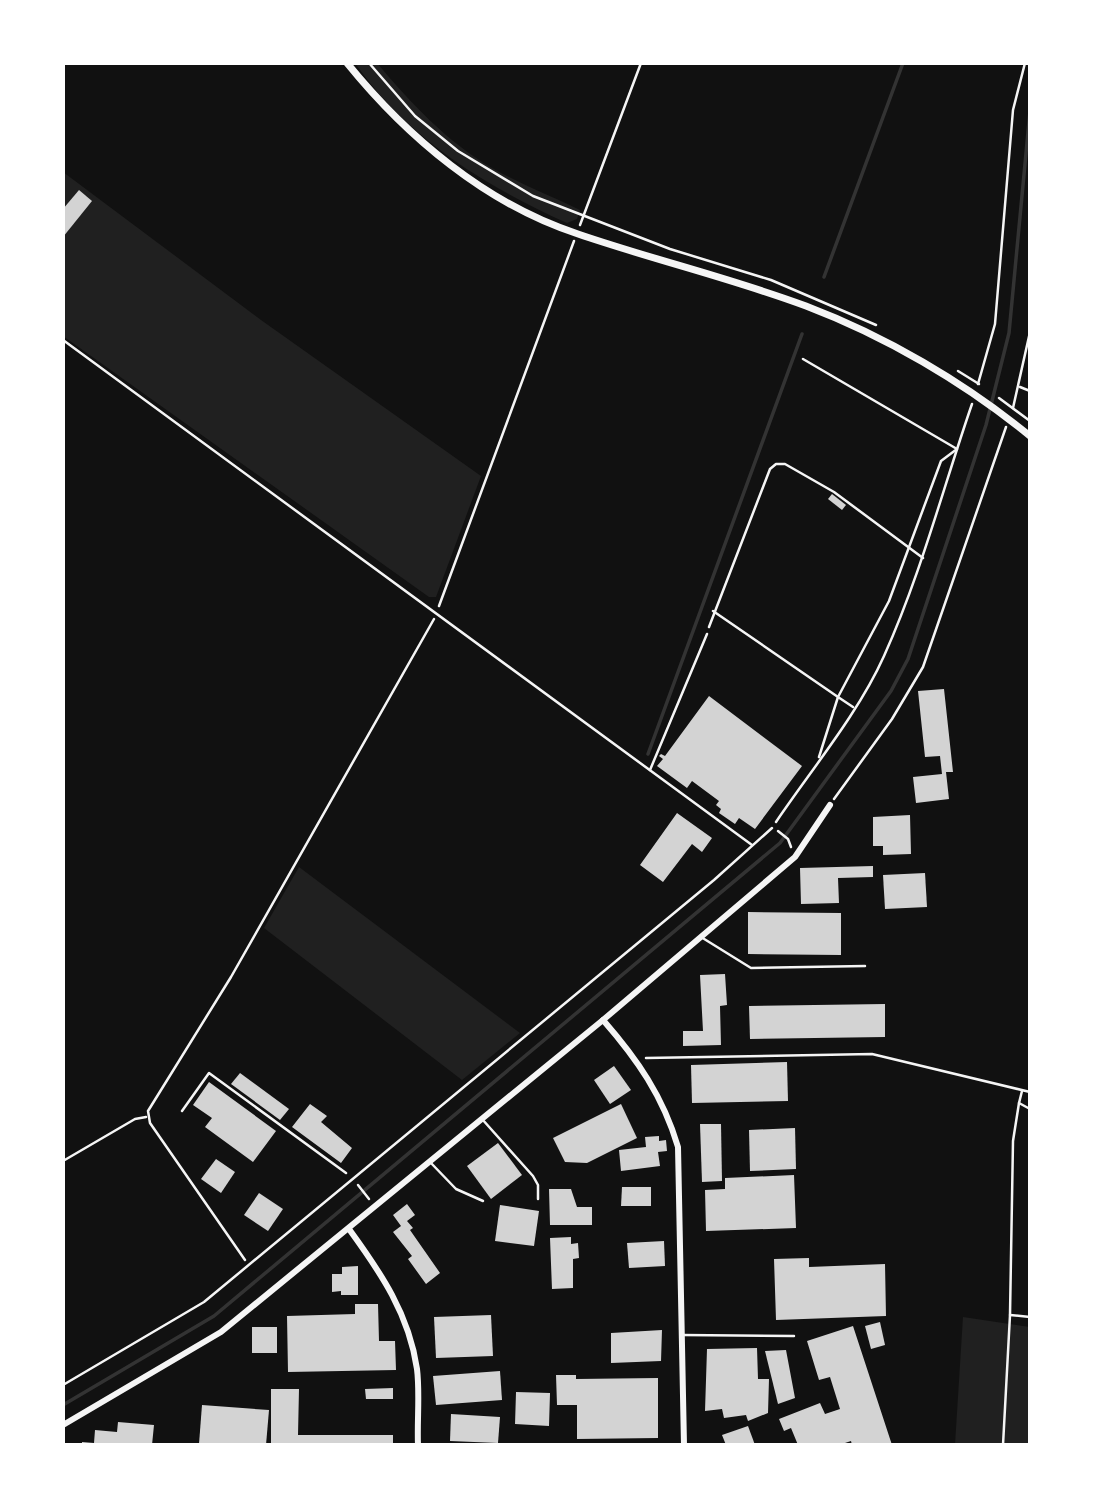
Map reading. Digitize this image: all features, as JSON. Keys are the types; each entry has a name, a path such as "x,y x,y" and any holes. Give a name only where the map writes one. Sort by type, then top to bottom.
{"street":[{"path":"347,63 377,100 455,169 526,211 577,234 691,267 808,307 869,334 963,388 1030,436"},
{"path":"63,1424 221,1332 349,1229 603,1020 795,857 830,805"},
{"path":"603,1020 636,1058 669,1117 678,1147 684,1445"},
{"path":"349,1229 386,1279 402,1310 417,1370 418,1445"}],"lane":[{"path":"63,340 753,846"},
{"path":"650,771 707,634"},
{"path":"63,1385 204,1302 772,828"},
{"path":"701,937 751,968 865,966"},
{"path":"482,1119 533,1176 538,1185 538,1199"},
{"path":"430,1162 456,1189 483,1201"},
{"path":"681,1335 794,1336"}],"path":[{"path":"369,63 415,116 458,151 533,196 584,217 628,230 670,249 771,280 880,326"},
{"path":"147,1117 400,682 437,612 641,63"},
{"path":"772,828 883,659 923,558 995,324 1013,110 1025,63"},
{"path":"1012,411 1020,387 1030,332"},
{"path":"803,359 957,449"},
{"path":"956,369 966,375"},
{"path":"1020,387 1030,391"},
{"path":"1021,414 1030,421"},
{"path":"830,805 892,719 923,667 1007,423"},
{"path":"818,760 838,697 890,601 941,461 957,449"},
{"path":"707,634 713,611 769,469 776,464 785,464 834,492 923,558"},
{"path":"713,611 853,708"},
{"path":"777,831 788,839"},
{"path":"636,1058 872,1054 1030,1093"},
{"path":"182,1111 209,1073 353,1179"},
{"path":"1003,1445 1010,1315 1013,1140 1022,1091"},
{"path":"1019,1103 1030,1109"},
{"path":"63,1161 135,1119 147,1117"},
{"path":"147,1117 249,1266"},
{"path":"359,1185 368,1197"},
{"path":"1010,1315 1030,1317"}],"shaded area":[{"path":"355,63 377,63 416,107 475,158 580,210 577,219 567,223 536,209 450,157 423,137 399,114"},
{"path":"63,172 261,320 481,476 436,597 429,597 63,336"},
{"path":"299,867 520,1033 462,1080 264,928"},
{"path":"963,1317 1030,1327 1030,1445 955,1445"}],"building":[{"path":"79,190 92,201 63,237 63,209"},
{"path":"832,494 846,505 842,510 828,499"},
{"path":"944,689 953,772 946,772 949,799 916,803 913,777 942,774 940,756 925,757 918,691"},
{"path":"709,696 802,766 755,829 739,818 735,824 719,813 721,809 716,805 719,801 692,781 687,788 657,766 663,759 659,756 665,756"},
{"path":"677,813 712,838 702,852 692,844 663,882 640,865"},
{"path":"910,815 911,854 883,855 883,846 873,846 873,817"},
{"path":"873,866 873,877 838,878 839,903 801,904 800,868"},
{"path":"925,873 927,907 885,909 883,875"},
{"path":"748,912 841,913 841,955 748,954"},
{"path":"725,974 727,1005 720,1006 721,1045 683,1046 683,1031 703,1031 700,975"},
{"path":"885,1004 885,1037 750,1039 749,1006"},
{"path":"787,1062 788,1101 692,1103 691,1065"},
{"path":"614,1066 631,1090 610,1104 594,1080"},
{"path":"240,1073 289,1109 280,1120 231,1084"},
{"path":"209,1082 276,1131 253,1162 205,1127 212,1118 193,1105"},
{"path":"310,1104 327,1116 321,1122 352,1148 341,1163 292,1127"},
{"path":"621,1104 637,1138 587,1163 565,1162 553,1138"},
{"path":"700,1124 721,1124 722,1181 702,1182"},
{"path":"795,1128 796,1169 750,1171 749,1130"},
{"path":"659,1136 659,1141 666,1140 667,1151 658,1152 660,1166 621,1171 619,1150 646,1147 645,1137"},
{"path":"498,1143 522,1175 491,1199 467,1166"},
{"path":"216,1159 235,1172 221,1193 201,1179"},
{"path":"794,1175 796,1228 706,1231 705,1190 725,1189 725,1178"},
{"path":"622,1187 651,1187 651,1206 621,1206"},
{"path":"549,1189 571,1189 577,1207 592,1207 592,1225 550,1225"},
{"path":"259,1193 283,1209 268,1231 244,1215"},
{"path":"407,1204 415,1215 407,1221 413,1228 410,1230 440,1273 426,1284 408,1259 412,1256 393,1232 401,1226 393,1215"},
{"path":"500,1205 539,1211 534,1246 495,1241"},
{"path":"571,1237 571,1244 578,1243 579,1258 573,1259 573,1288 552,1289 550,1238"},
{"path":"664,1241 665,1266 629,1268 627,1243"},
{"path":"809,1258 809,1267 885,1264 886,1316 776,1320 774,1259"},
{"path":"358,1266 358,1295 332,1292 332,1274 342,1274 342,1267"},
{"path":"355,1304 378,1304 379,1341 395,1341 396,1370 288,1372 287,1316 355,1314"},
{"path":"491,1315 493,1356 436,1358 434,1317"},
{"path":"880,1322 885,1345 871,1349 865,1326"},
{"path":"853,1326 892,1445 852,1445 851,1441 839,1445 798,1445 791,1428 784,1431 779,1419 820,1403 825,1414 840,1409 830,1377 819,1380 807,1341"},
{"path":"252,1327 277,1327 277,1353 252,1353"},
{"path":"662,1330 661,1361 611,1363 611,1333"},
{"path":"757,1348 758,1379 769,1379 768,1413 748,1421 746,1415 724,1418 722,1409 705,1411 707,1349"},
{"path":"786,1350 795,1398 778,1404 765,1351"},
{"path":"500,1371 502,1400 436,1405 433,1376"},
{"path":"556,1375 576,1375 576,1379 658,1378 658,1438 577,1439 577,1405 557,1405"},
{"path":"393,1388 393,1399 366,1399 365,1389"},
{"path":"271,1389 299,1389 298,1435 393,1435 393,1445 271,1445"},
{"path":"516,1392 550,1393 549,1426 515,1424"},
{"path":"202,1405 269,1410 266,1445 199,1444"},
{"path":"451,1414 500,1417 498,1443 450,1441"},
{"path":"118,1422 154,1425 152,1445 82,1445 82,1442 94,1443 95,1430 117,1432"},
{"path":"748,1426 755,1445 726,1445 722,1435"}],"waterway":[{"path":"824,277 903,63"},
{"path":"63,1405 214,1316 780,843 891,691 908,659 986,425 1009,333 1030,111"},
{"path":"648,754 802,334"}]}
